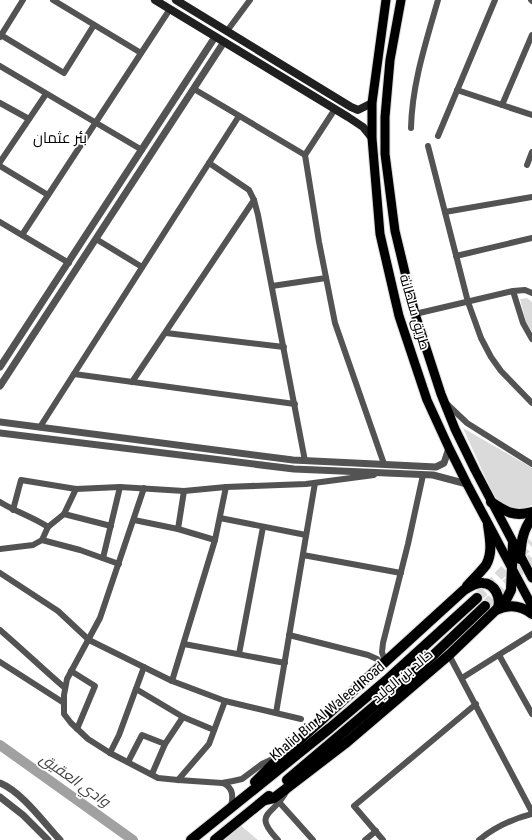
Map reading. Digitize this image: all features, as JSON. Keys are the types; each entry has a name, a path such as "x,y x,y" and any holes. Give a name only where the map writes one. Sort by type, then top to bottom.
{"highway":[{"path":"491,502 510,513 521,515 532,512"},
{"path":"518,580 521,543 524,531 532,518"},
{"name":"خالد بن الوليد","path":"252,791 257,780 281,756 466,589 486,564 489,556 491,547 488,525"},
{"name":"خالد بن الوليد","path":"265,800 274,798 347,742 449,655 497,609 509,595 512,584 513,543"},
{"path":"466,589 479,583 488,584 498,595 499,603 497,609"},
{"name":"Khalid Bin Al Waleed Road","path":"191,840 330,728 389,678 477,598"},
{"name":"Khalid Bin Al Waleed Road","path":"215,840 265,800 424,664 486,606"},
{"path":"497,609 505,606 515,606 524,608 532,614"}],"main road":[{"path":"155,0 336,109 363,127 372,138"},
{"path":"176,0 351,107 358,110 372,103"},
{"name":"طريق سلطانة","path":"386,0 372,103 372,138 380,234 399,316 427,400 449,448 488,525 532,606"},
{"name":"طريق سلطانة","path":"401,0 390,60 385,117 385,154 395,231 415,314 455,429 491,502 532,578"}],"street":[{"path":"23,0 1,36 64,73 94,24"},
{"path":"53,0 141,53"},
{"path":"227,31 250,0"},
{"path":"411,128 411,110 422,55 438,0"},
{"path":"438,136 494,0"},
{"path":"22,236 170,9"},
{"path":"502,105 532,35"},
{"path":"0,368 215,37"},
{"path":"0,386 224,42"},
{"path":"0,66 142,150"},
{"path":"194,89 305,155"},
{"path":"457,90 532,115"},
{"path":"0,162 46,94"},
{"path":"0,103 29,119"},
{"path":"336,109 305,155 335,323 384,464"},
{"path":"40,427 239,116"},
{"path":"428,146 468,302 481,338 491,357 501,371 532,403"},
{"path":"527,165 532,152"},
{"path":"209,163 249,190 254,200 284,347 305,461"},
{"path":"0,166 48,196"},
{"path":"445,212 532,197"},
{"path":"132,382 254,200"},
{"path":"0,222 69,263"},
{"path":"456,256 532,238"},
{"path":"96,239 142,267"},
{"path":"272,286 326,278"},
{"path":"415,314 513,291 525,290 532,293"},
{"path":"513,291 523,323 532,339"},
{"path":"166,333 284,347"},
{"path":"74,374 295,404"},
{"path":"444,401 467,423 532,464"},
{"path":"0,422 305,461 436,467 444,463 449,448"},
{"path":"0,433 294,469 433,475 467,484"},
{"path":"13,510 21,480 76,489 120,486 184,491 226,487 315,483 384,473"},
{"path":"384,663 382,643 401,573 423,475"},
{"path":"276,713 315,483"},
{"path":"104,558 120,486"},
{"path":"172,681 215,540 226,487"},
{"path":"144,488 100,618 67,679 64,714 88,739 158,778 222,783 228,785 232,792 228,810"},
{"path":"0,549 33,545 42,540 48,527 64,514 76,489"},
{"path":"178,529 184,491"},
{"path":"0,502 13,510 36,519 48,527"},
{"path":"64,514 111,526"},
{"path":"220,518 306,535"},
{"path":"134,520 178,529 215,540"},
{"path":"239,654 263,527"},
{"path":"42,540 80,550 119,564"},
{"path":"303,555 401,573"},
{"path":"0,573 58,611 89,640 172,681 226,701 301,719"},
{"path":"0,630 66,688"},
{"path":"462,678 532,634"},
{"path":"289,635 368,655 384,663"},
{"path":"184,644 285,663"},
{"path":"449,655 532,813 498,826 479,840"},
{"path":"499,655 532,714"},
{"path":"0,662 64,703"},
{"path":"110,752 144,666"},
{"path":"71,671 95,686 77,729"},
{"path":"136,689 183,717 214,730"},
{"path":"178,780 209,744 226,701"},
{"path":"383,840 354,806 476,704"},
{"path":"152,774 165,744 183,717"},
{"path":"128,762 142,735 165,744"},
{"path":"222,783 242,779 262,764 281,756"},
{"path":"0,783 21,797 60,840"},
{"path":"278,840 266,827 265,818 279,802 288,787"},
{"path":"0,797 23,815 48,840"},
{"path":"279,802 313,840"},
{"path":"365,840 376,831"}],"shaded area":[{"path":"527,298 532,302 532,332 526,322 520,299"},
{"path":"463,428 532,468 532,505 524,509 517,510 500,504 491,490"},
{"path":"240,825 258,840 225,840"}],"waterway":[{"name":"وادي العقيق","path":"0,745 133,840"}],"tunnel":[{"path":"477,598 532,542"},
{"path":"485,606 532,558"}],"district":[{"name":"بئر عثمان","path":"60,138"}]}
